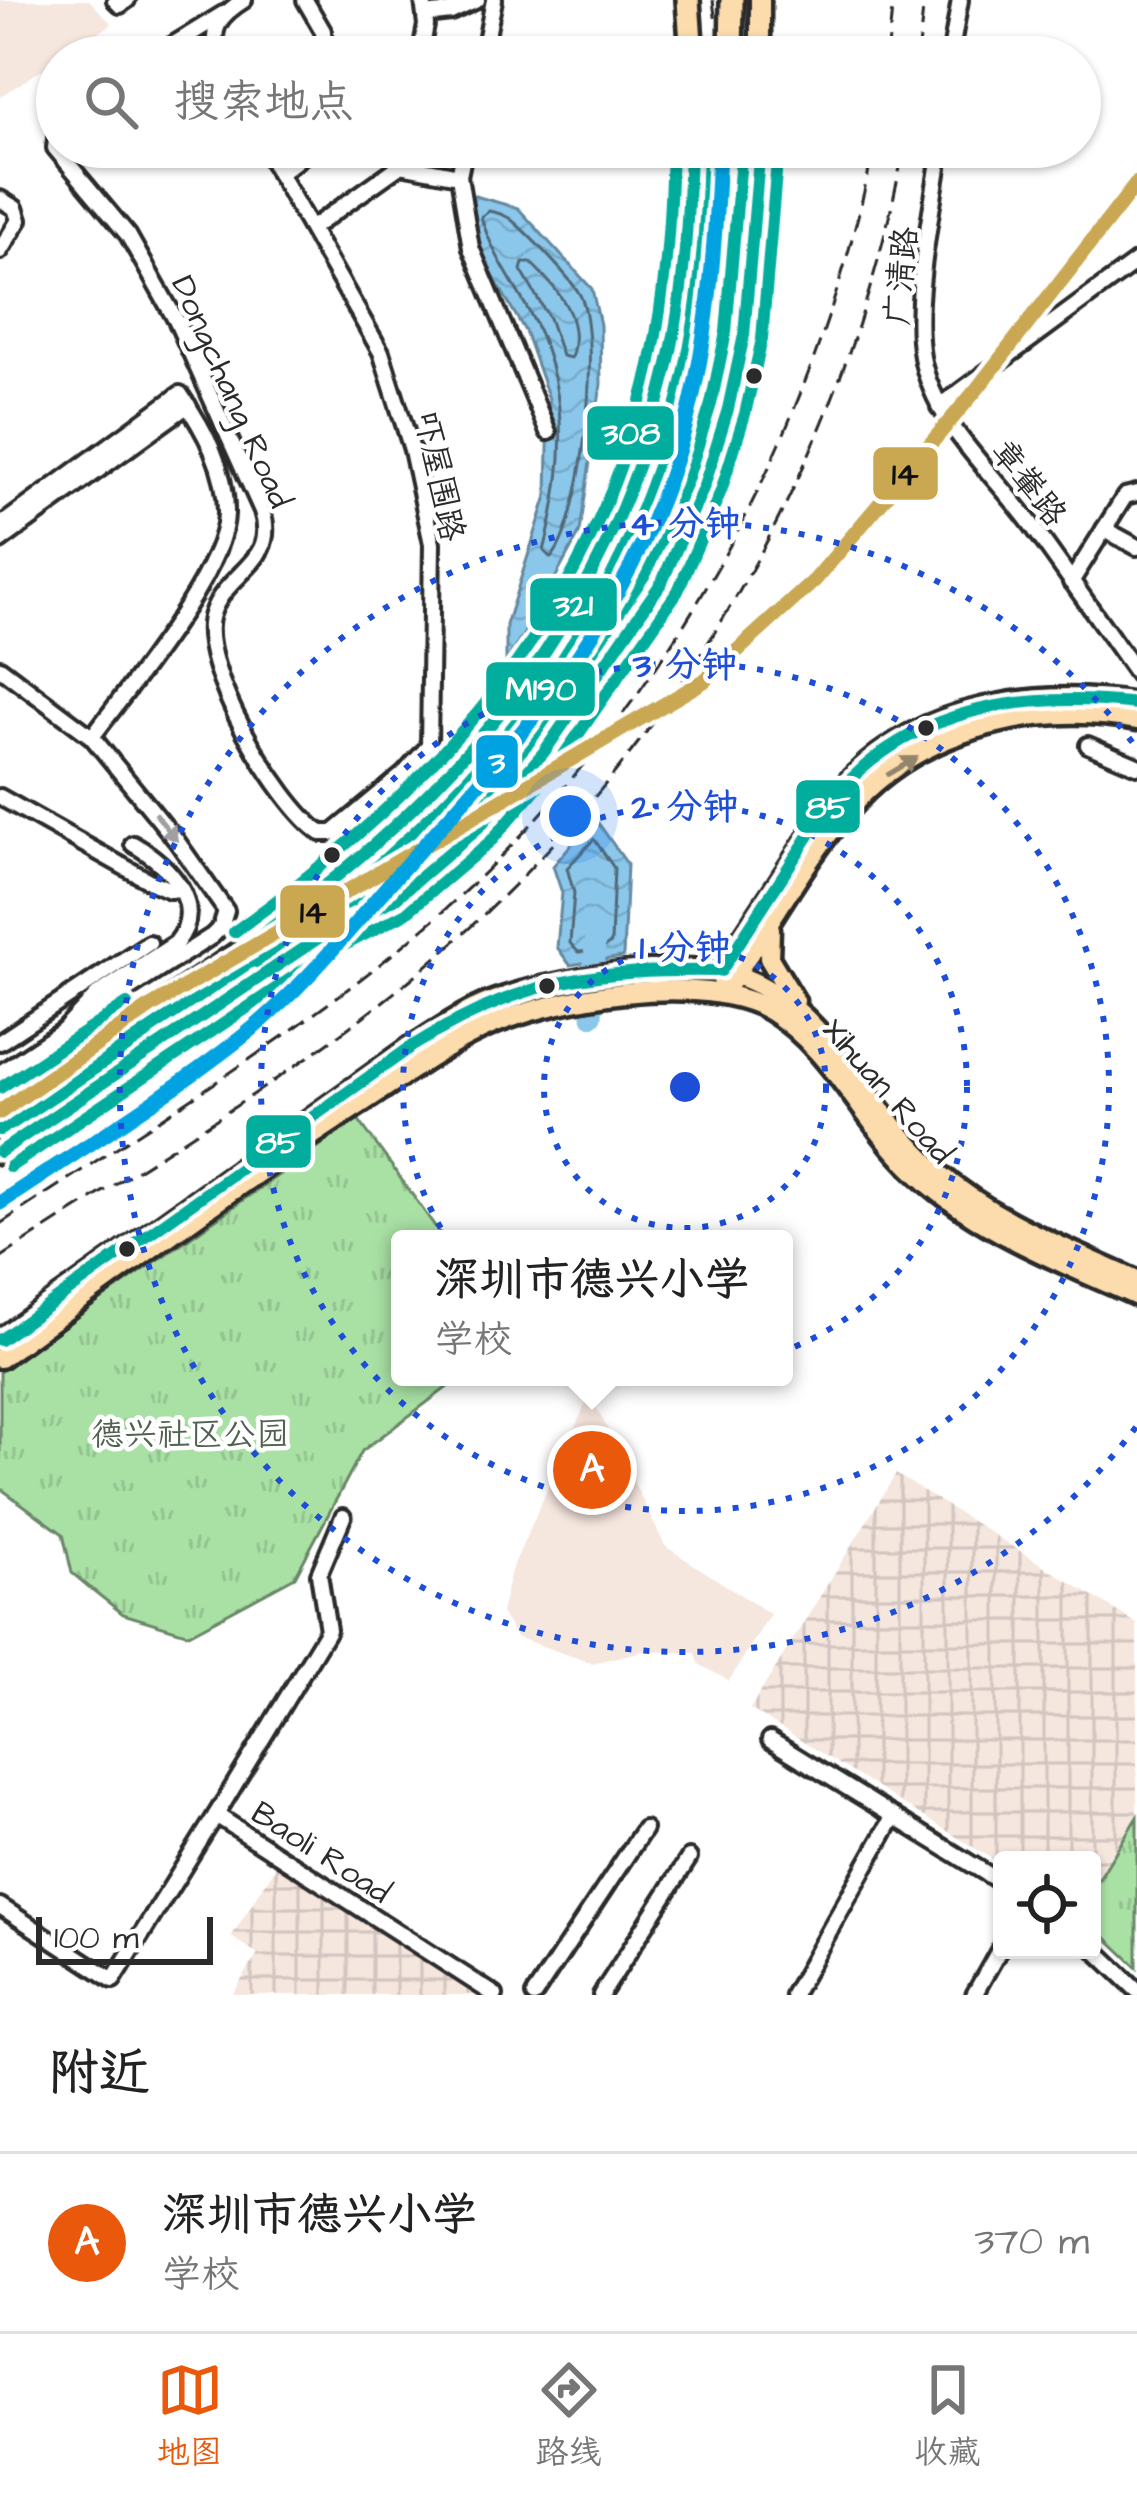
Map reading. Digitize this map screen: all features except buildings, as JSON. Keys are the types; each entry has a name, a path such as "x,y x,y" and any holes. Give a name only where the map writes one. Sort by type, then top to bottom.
{"highway":[{"path":"691,0 692,36"},
{"path":"0,1109 289,918 411,818 491,731 585,587 618,521 644,451 667,372 685,264 689,168"},
{"path":"601,673 615,624 666,518 707,391 727,284 731,168"},
{"path":"0,1152 382,895 433,853 615,624"}],"main road":[{"path":"760,0 760,36"},
{"path":"317,939 396,898 448,857 544,752 674,560 722,428 748,306 758,168"},
{"path":"727,979 841,791 896,744 944,720 1013,702 1064,697 1137,704"},
{"path":"0,1358 304,1141 482,1029 541,1007 727,979 864,793 936,746 992,724 1039,714 1099,714 1137,720"},
{"path":"774,918 767,939 769,958 815,1029"},
{"path":"0,1340 411,1047 495,1000 570,980 631,974 727,979"},
{"name":"Xihuan Road","path":"727,979 779,997 815,1029 903,1138 955,1187 1016,1225 1137,1281"},
{"name":"Xihuan Road","path":"727,979 794,1027 892,1148 947,1198 1001,1233 1137,1296"}],"street":[{"path":"116,0 120,5 127,0"},
{"path":"187,36 244,0"},
{"path":"305,0 323,36"},
{"path":"424,7 451,12 477,0"},
{"path":"487,36 494,0"},
{"path":"954,36 960,0"},
{"path":"214,36 223,14"},
{"name":"Dongchang Road","path":"72,168 128,235 176,320 262,511 267,539 222,595 211,616 209,637 226,690 296,812"},
{"name":"吓屋围路","path":"276,168 381,352 412,450 432,544 431,733 423,756 333,833 321,833 296,812"},
{"path":"279,174 287,168"},
{"path":"312,228 382,168"},
{"path":"438,168 459,176"},
{"path":"461,168 471,248 548,432"},
{"name":"广清路","path":"938,168 920,322 923,362 939,406"},
{"path":"0,199 15,208 19,220 0,251"},
{"path":"939,406 1137,260"},
{"path":"0,526 184,399"},
{"path":"0,541 184,399"},
{"path":"92,736 184,607 219,549 227,518 224,490 216,458 184,399"},
{"name":"章輋路","path":"939,406 1137,674"},
{"path":"1071,582 1125,496 1137,493"},
{"path":"1104,530 1137,547"},
{"path":"0,668 92,736 176,839 226,911 212,936 0,1073"},
{"path":"1088,745 1137,766"},
{"path":"386,789 411,818"},
{"path":"0,797 152,882 180,889"},
{"path":"63,1031 97,995 184,933 188,908 180,889 162,861 133,844"},
{"path":"0,1042 149,943"},
{"path":"216,1815 328,1630 319,1574 344,1517"},
{"path":"770,1740 993,1877"},
{"name":"Baoli Road","path":"0,1906 111,1988 216,1815 495,1995"},
{"path":"794,1995 893,1816"},
{"path":"534,1995 644,1829"},
{"path":"601,1995 689,1858"},
{"path":"1101,1956 1137,1990"},
{"path":"974,1995 994,1959"}],"shaded area":[{"path":"0,0 89,0 112,24 94,36 36,36 36,74 0,97"},
{"path":"590,1394 665,1546 770,1614 729,1681 699,1664 696,1653 643,1651 592,1663 516,1637 501,1613 511,1571"},
{"path":"896,1474 1137,1624 1137,1817 1101,1875 1101,1851 993,1851 993,1859 750,1709"},
{"path":"277,1865 481,1995 232,1995 258,1954 231,1937"}],"green space":[{"name":"德兴社区公园","path":"358,1119 438,1230 391,1230 391,1386 449,1386 362,1451 295,1577 189,1634 123,1614 72,1573 63,1534 0,1488 0,1371"},
{"path":"1137,1817 1137,1967 1101,1933 1101,1875"}],"water":[{"path":"468,194 518,208 592,289 600,325 601,384 580,532 506,661 506,625 547,496 549,399 525,331 480,254 469,218"},
{"path":"594,817 627,864 623,957 570,965 557,947 562,893 553,866"}],"waterway":[{"path":"592,1016 595,938"}],"railway":[{"path":"713,0 716,24"},
{"path":"889,36 893,0"},
{"path":"920,36 924,0"},
{"path":"0,1224 237,1068 375,968 469,887 554,799 630,704 698,602 756,495 805,383 844,267 869,168"},
{"path":"0,1258 352,1025 494,904 581,813 658,716 727,612 786,503 836,389 875,270 899,168"}],"transit line":[{"name":"308","path":"234,932 308,876 441,755 498,688 547,617 590,540 624,456 650,365 666,256 671,168"},
{"name":"321","path":"245,947 321,890 454,767 511,700 561,628 603,550 639,465 666,373 684,261 689,168"},
{"name":"M190","path":"256,962 403,843 468,778 527,708 578,634 622,554 658,468 695,318 707,168"},
{"name":"308","path":"0,1130 307,924 386,883 466,814 530,741 646,573 687,480 711,404 726,332 740,168"},
{"name":"321","path":"0,1152 317,939 396,898 479,827 544,752 662,582 704,486 744,335 758,168"},
{"name":"M190","path":"10,1167 326,955 406,913 492,840 559,762 678,591 721,491 762,339 776,168"},
{"name":"14","path":"0,1112 152,1006 704,681 815,580 977,389 1137,183"},
{"name":"85","path":"0,1340 450,1024 559,983 634,972 721,971 836,796 881,753 914,734 985,708 1022,702 1137,704"},
{"name":"308","path":"0,1088 127,1004"},
{"name":"321","path":"0,1110 137,1019"},
{"name":"M190","path":"10,1125 147,1034"}],"metro line":[{"name":"3","path":"0,1203 182,1082 284,1001 480,782 554,691 587,643 645,538 682,439 707,315 718,168"}],"place":[{"name":"深圳市德兴小学","path":"592,1470"}]}
